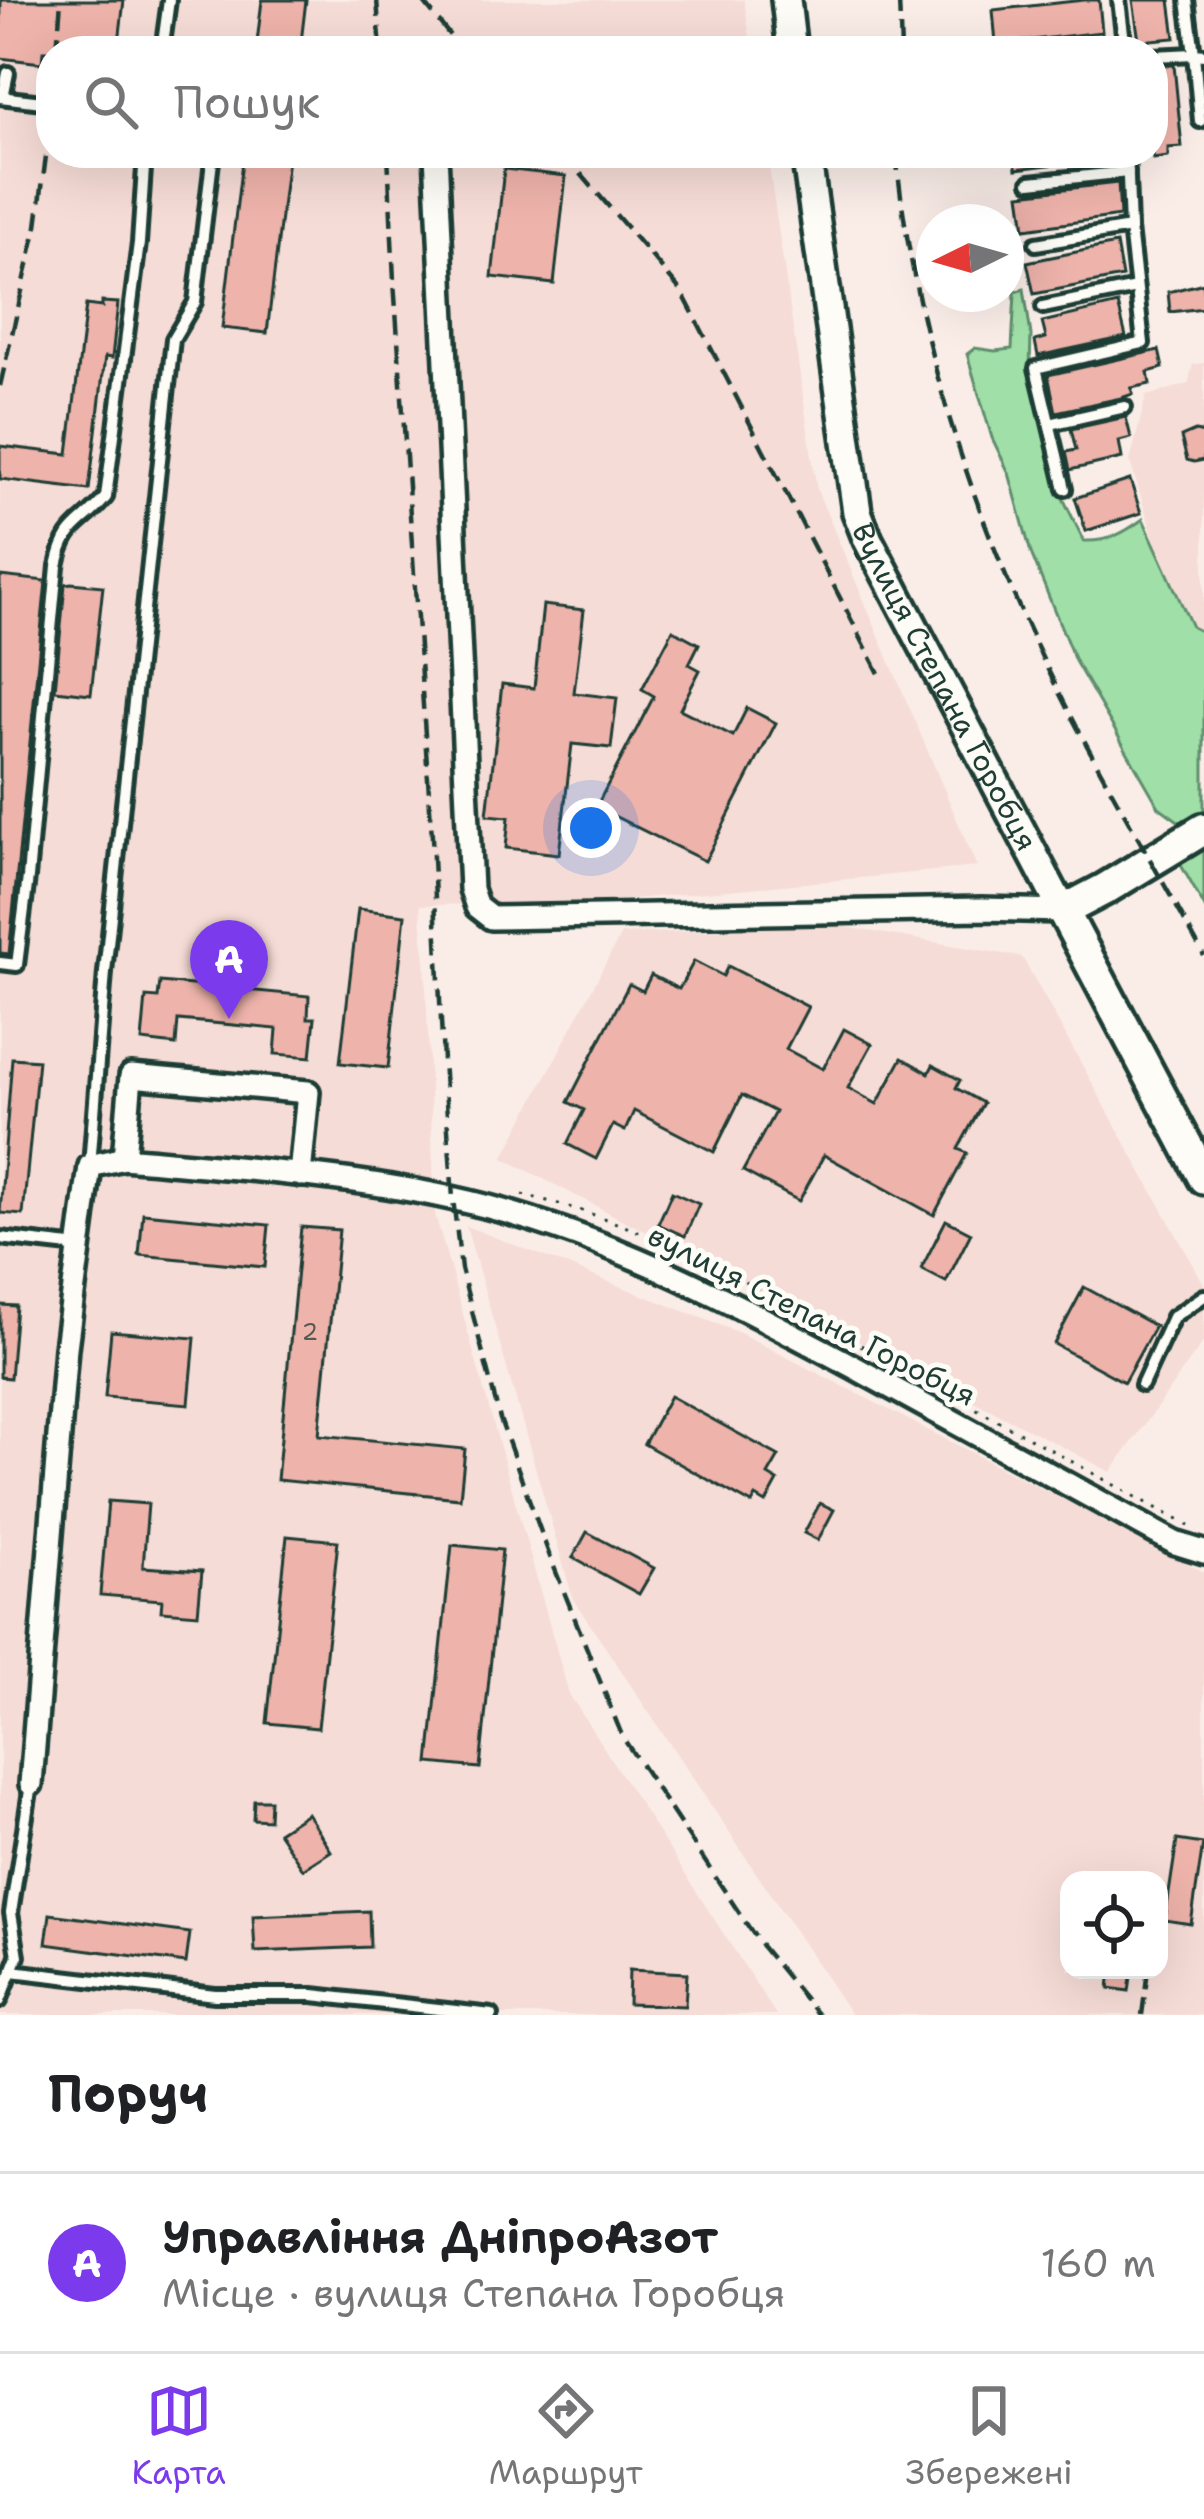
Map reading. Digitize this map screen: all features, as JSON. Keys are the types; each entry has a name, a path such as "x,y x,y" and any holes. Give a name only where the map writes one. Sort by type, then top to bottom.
{"main road":[{"path":"1063,911 1204,829"},
{"name":"Вулиця Степана Горобця","path":"1063,911 1204,1178"}],"street":[{"path":"786,0 790,36"},
{"path":"437,168 471,890 477,907 491,917 1063,911"},
{"name":"Вулиця Степана Горобця","path":"808,168 857,512 1063,911"},
{"path":"124,1158 131,1076 308,1092 300,1175"},
{"name":"вулиця Степана Горобця","path":"90,1166 124,1158 300,1175 453,1198 562,1230 633,1256 743,1308 1175,1543 1204,1552"},
{"path":"32,1784 66,1348 90,1166"}],"lane":[{"path":"164,36 169,0"},
{"path":"1119,0 1124,36"},
{"path":"1187,0 1199,54 1200,121"},
{"path":"1168,55 1199,54"},
{"path":"8,74 2,97 36,101"},
{"path":"0,963 17,964 63,538 106,497 139,243 144,168"},
{"path":"90,1166 105,972 173,339 195,302 212,168"},
{"path":"1065,489 1036,368 1143,343 1128,168"},
{"path":"1030,182 1128,172"},
{"path":"1036,244 1130,228"},
{"path":"1043,307 1136,288"},
{"path":"1050,424 1125,407"},
{"path":"0,1238 79,1246"},
{"path":"1142,1385 1173,1317 1204,1296"},
{"path":"0,2001 18,1956 11,1913 32,1784"},
{"path":"12,1971 214,1995 313,1995 492,2015"}],"shaded area":[{"path":"0,0 744,0 750,36 36,36 36,168 769,168 817,490 977,867 589,903 420,905 435,1214 569,1694 776,2015 0,2015"},
{"path":"1204,363 1204,644 1188,648 1130,462 1146,396 1188,384 1193,364"},
{"path":"833,925 1022,957 1204,1284 1204,1341 1111,1472 503,1158 621,934"},
{"path":"466,1226 740,1333 1204,1572 1204,2015 851,2015 573,1599"}],"green space":[{"path":"1024,289 1030,368 1059,490 1084,541 1115,536 1143,519 1192,627 1204,633 1204,812 1181,823 1159,807 1075,661 1031,553 967,354 975,348 1012,349 1014,312 1024,312"},
{"path":"1204,842 1204,906 1177,858"}],"building":[{"path":"1,0 124,0 120,36 36,36 36,62 0,58"},
{"path":"262,0 306,0 302,36 258,36"},
{"path":"1099,0 1102,32 995,36 993,10"},
{"path":"1133,0 1170,0 1175,38 1138,36"},
{"path":"1168,65 1174,65 1182,147 1168,148"},
{"path":"241,168 287,168 267,333 222,328"},
{"path":"504,169 566,176 554,284 492,277"},
{"path":"1118,183 1120,216 1025,229 1020,194"},
{"path":"1116,244 1122,277 1034,294 1027,262"},
{"path":"1204,283 1204,308 1170,312 1168,292"},
{"path":"102,302 118,303 112,358 105,357 89,490 0,479 0,446 68,454 86,305 102,307"},
{"path":"1118,304 1126,337 1038,356 1035,341 1046,338 1042,322"},
{"path":"1159,350 1163,368 1148,372 1150,384 1131,388 1133,394 1121,398 1056,412 1048,375"},
{"path":"1126,417 1131,438 1119,441 1122,458 1070,470 1066,452 1076,450 1071,429"},
{"path":"1204,433 1204,460 1194,462 1187,460 1181,437"},
{"path":"1130,480 1141,513 1086,531 1075,498"},
{"path":"0,576 46,581 9,954 0,953"},
{"path":"65,584 103,586 91,694 55,690"},
{"path":"543,605 584,610 574,693 617,698 611,748 572,744 559,854 506,848 509,817 487,815 502,684 534,688"},
{"path":"673,630 699,644 689,664 700,670 680,709 733,736 747,708 776,723 705,861 596,807 654,696 642,689"},
{"path":"358,909 405,915 388,1068 340,1063"},
{"path":"694,961 723,976 728,966 808,1007 786,1049 823,1069 844,1029 872,1044 848,1088 877,1104 902,1058 929,1073 933,1065 960,1080 956,1088 983,1103 958,1149 967,1153 934,1215 824,1155 799,1201 743,1171 775,1112 742,1095 714,1152 634,1111 625,1131 613,1125 596,1159 567,1144 584,1110 568,1102 629,984 643,991 651,975 679,989"},
{"path":"160,982 309,996 308,1018 315,1018 311,1057 275,1054 277,1029 178,1020 176,1045 142,1041 146,997 158,998"},
{"path":"12,1058 38,1060 23,1215 0,1213"},
{"path":"672,1192 699,1204 685,1236 658,1224"},
{"path":"143,1213 269,1225 265,1267 139,1255"},
{"path":"946,1220 971,1233 946,1282 921,1269"},
{"path":"301,1227 339,1230 319,1435 465,1449 460,1498 277,1480"},
{"path":"1084,1287 1155,1326 1124,1382 1054,1344"},
{"path":"0,1305 16,1306 10,1378 0,1377"},
{"path":"111,1331 195,1338 189,1404 105,1397"},
{"path":"670,1396 779,1456 768,1475 778,1481 766,1503 756,1497 752,1504 644,1444"},
{"path":"108,1501 148,1504 143,1567 202,1571 198,1614 161,1611 162,1600 100,1595"},
{"path":"820,1503 834,1510 818,1540 804,1533"},
{"path":"587,1532 654,1568 639,1594 573,1558"},
{"path":"287,1536 338,1541 318,1728 267,1723"},
{"path":"452,1545 502,1550 480,1768 429,1763"},
{"path":"254,1800 270,1800 269,1820 253,1819"},
{"path":"307,1813 331,1851 303,1869 278,1832"},
{"path":"1177,1840 1203,1844 1191,1924 1168,1920"},
{"path":"369,1911 370,1947 255,1952 253,1916"},
{"path":"50,1914 190,1933 186,1963 46,1944"},
{"path":"629,1970 687,1973 685,2006 628,2004"},
{"path":"1110,1979 1131,1979 1129,1991 1109,1988"}],"railway":[{"path":"58,36 61,0"},
{"path":"377,0 380,36"},
{"path":"422,0 450,36"},
{"path":"899,0 900,36"},
{"path":"0,386 37,226 44,168"},
{"path":"389,168 443,1061 461,1269 500,1419 623,1738 762,1947 818,2015"},
{"path":"576,168 682,292 882,679"},
{"path":"898,168 918,297 979,508 1067,708 1204,956"},
{"path":"1142,2015 1147,1979"}],"place":[{"name":"Управління ДніпроАзот","path":"229,1019"}]}
